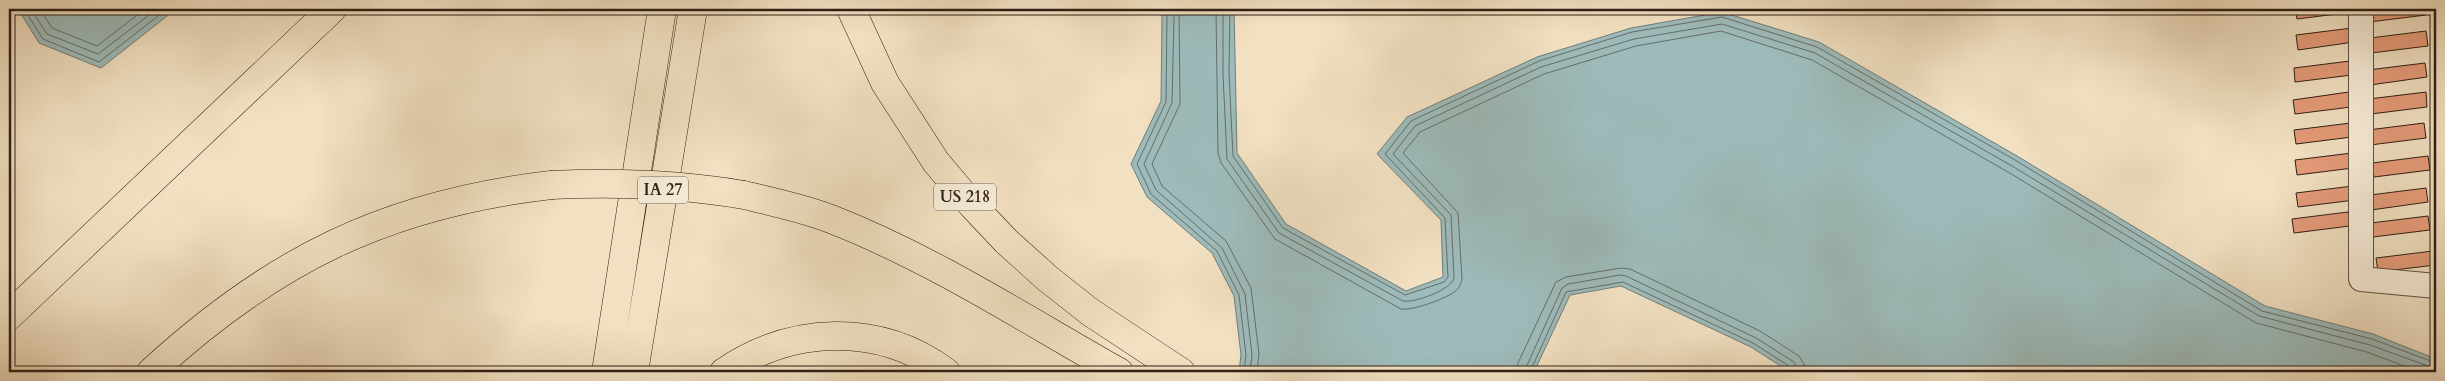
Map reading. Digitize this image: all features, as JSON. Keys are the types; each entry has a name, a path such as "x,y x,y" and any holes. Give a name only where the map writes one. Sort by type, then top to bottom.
{"highway":[{"path":"9,316 332,9"},
{"path":"606,372 662,9"},
{"name":"IA 27","path":"634,372 693,9"},
{"name":"US 218","path":"851,9 885,83 936,162 972,206 1006,241 1047,278 1090,312 1181,372"},
{"path":"151,372 214,319 255,288 301,259 343,238 394,218 449,202 503,191 551,185 641,183 696,187 744,194 829,218 864,233 986,295 1116,371"},
{"path":"724,372 774,346 800,338 824,335 865,338 887,343 907,350 946,372"}],"street":[{"path":"2361,9 2361,279 2436,286"}],"water":[{"path":"18,9 176,9 101,68 39,43"},
{"path":"1160,9 1234,9 1237,153 1286,224 1406,291 1443,277 1441,220 1377,154 1407,117 1537,57 1631,28 1722,12 1819,42 2017,156 2265,306 2373,334 2436,359 2436,372 1790,372 1751,347 1621,286 1570,295 1534,372 1239,372 1241,355 1234,296 1212,253 1147,197 1131,164 1161,101 1162,17"}],"building":[{"path":"2295,9 2353,9 2353,12 2297,19"},
{"path":"2368,9 2425,9 2426,15 2369,22"},
{"path":"2352,28 2354,42 2298,50 2296,35"},
{"path":"2426,31 2428,46 2371,53 2370,38"},
{"path":"2350,61 2352,75 2295,82 2294,68"},
{"path":"2425,63 2427,77 2370,85 2368,70"},
{"path":"2349,92 2351,107 2295,114 2293,100"},
{"path":"2426,92 2427,107 2371,114 2369,99"},
{"path":"2351,123 2352,137 2296,144 2294,130"},
{"path":"2424,123 2426,138 2370,145 2368,130"},
{"path":"2352,153 2353,168 2297,175 2295,160"},
{"path":"2428,156 2430,170 2374,177 2372,163"},
{"path":"2353,186 2355,200 2298,207 2296,193"},
{"path":"2426,188 2428,202 2371,210 2370,195"},
{"path":"2348,212 2350,226 2294,233 2292,219"},
{"path":"2428,216 2430,230 2373,237 2371,223"},
{"path":"2433,251 2435,265 2378,272 2376,258"}]}
